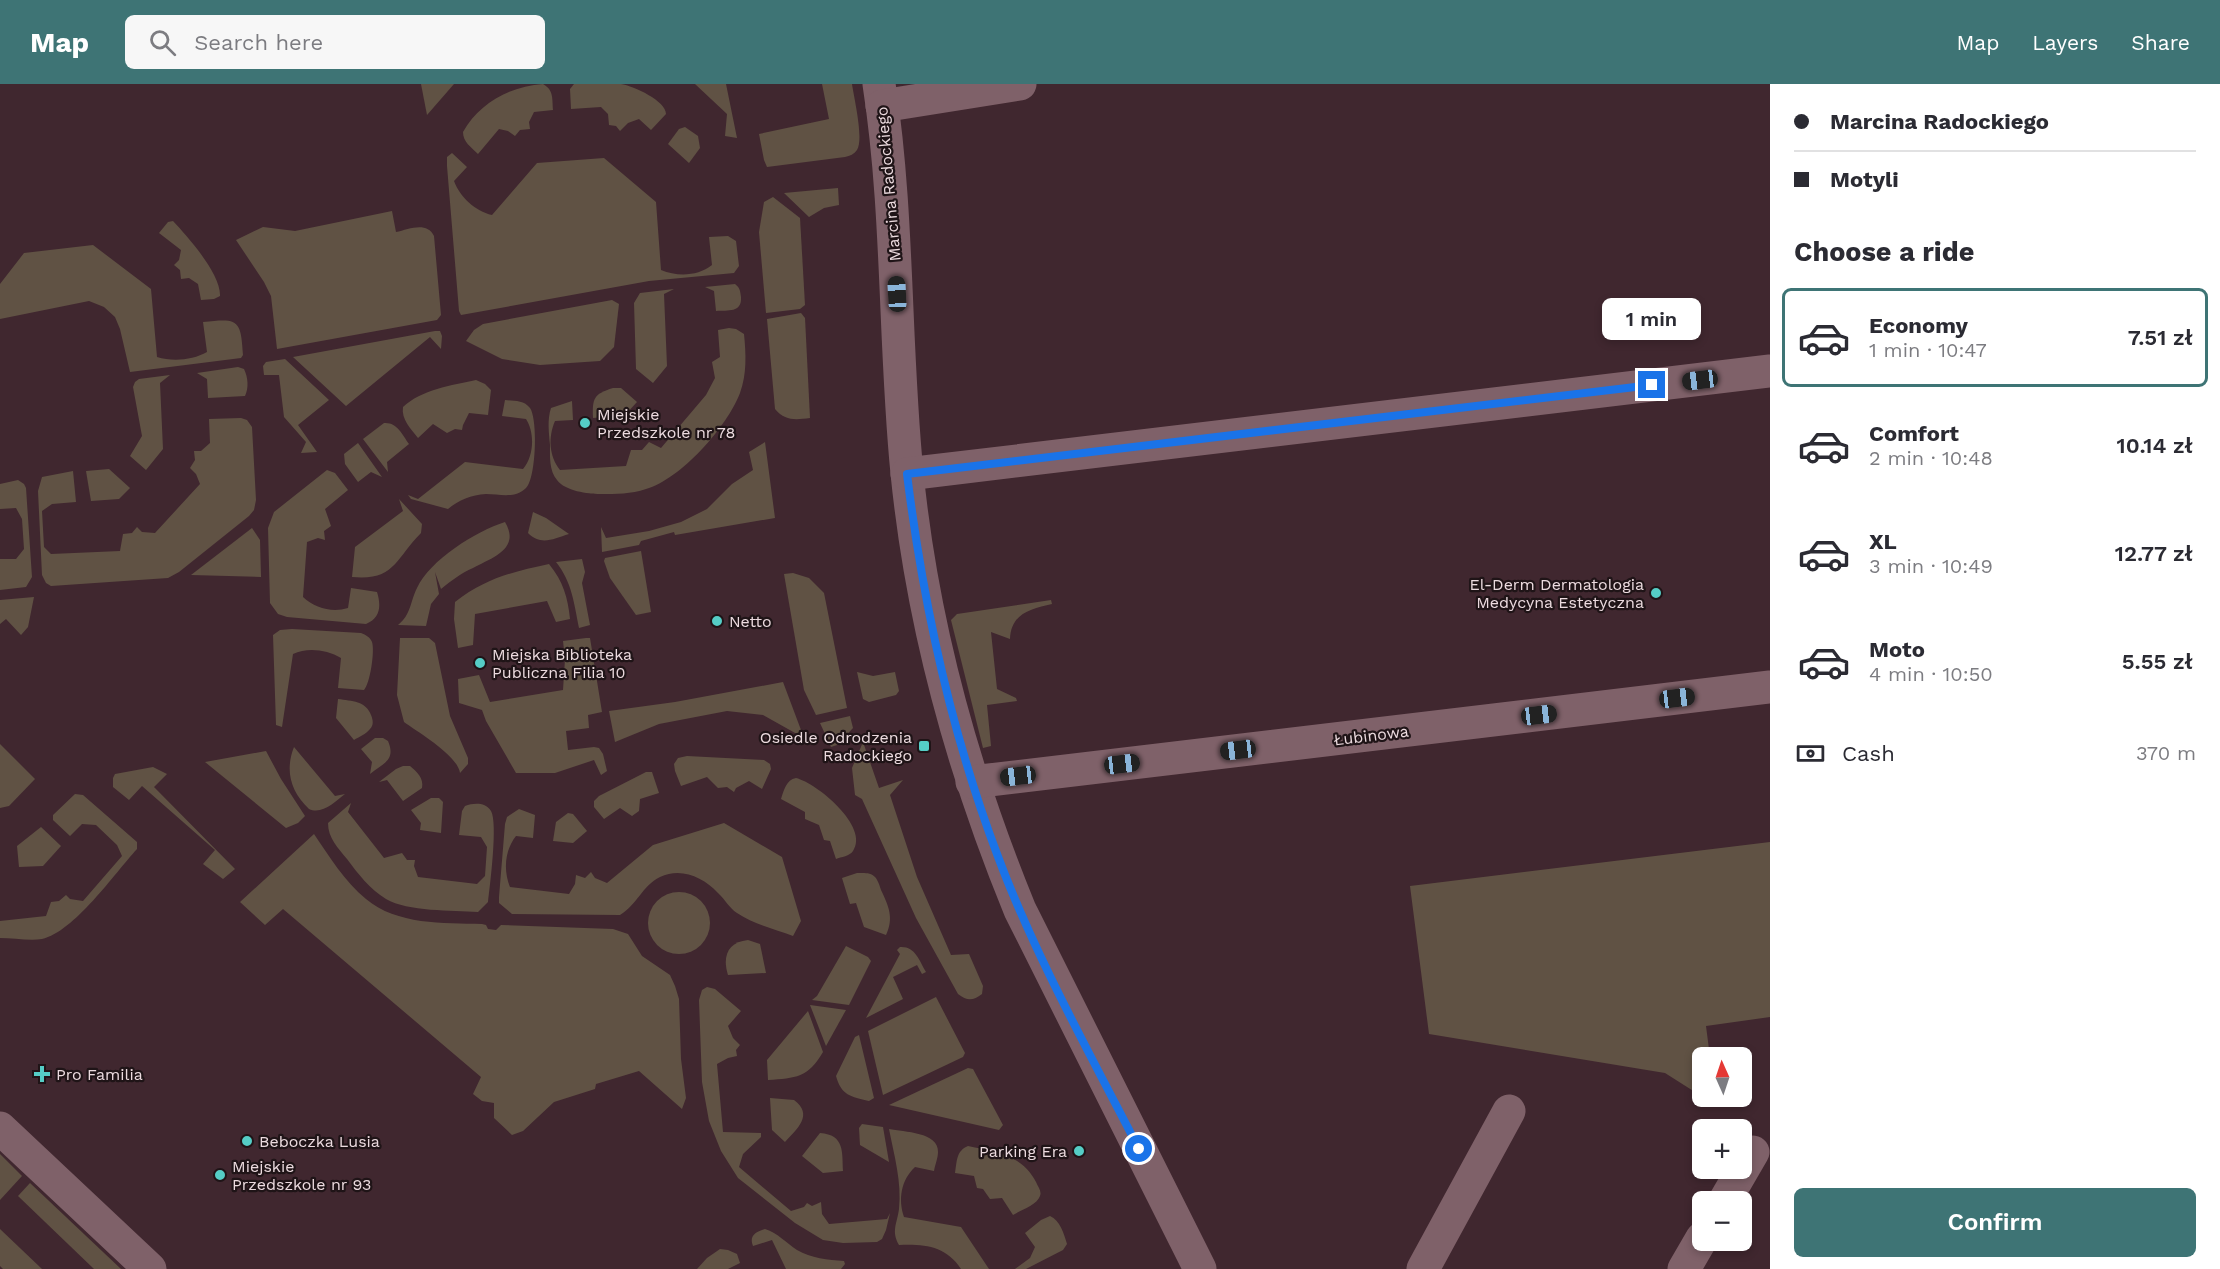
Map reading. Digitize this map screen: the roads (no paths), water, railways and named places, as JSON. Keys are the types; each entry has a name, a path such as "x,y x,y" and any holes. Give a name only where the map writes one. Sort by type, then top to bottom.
{"street":[{"path":"881,95 1020,84"},
{"name":"Marcina Radockiego","path":"881,95 891,175 907,474 931,622 955,724 997,854 1020,910 1200,1269"},
{"path":"907,474 1770,371"},
{"name":"Łubinowa","path":"972,782 1770,687"},
{"path":"1423,1269 1509,1111"},
{"path":"0,1128 150,1269"},
{"path":"1730,1191 1753,1152"},
{"path":"1684,1269 1694,1251"}],"place":[{"name":"Miejskie Przedszkole nr 78","path":"585,423"},
{"name":"El-Derm Dermatologia Medycyna Estetyczna","path":"1656,593"},
{"name":"Netto","path":"717,621"},
{"name":"Miejska Biblioteka Publiczna Filia 10","path":"480,663"},
{"name":"Osiedle Odrodzenia Radockiego","path":"924,746"},
{"name":"Pro Familia","path":"42,1074"},
{"name":"Beboczka Lusia","path":"247,1141"},
{"name":"Parking Era","path":"1079,1151"},
{"name":"Miejskie Przedszkole nr 93","path":"220,1175"}]}
